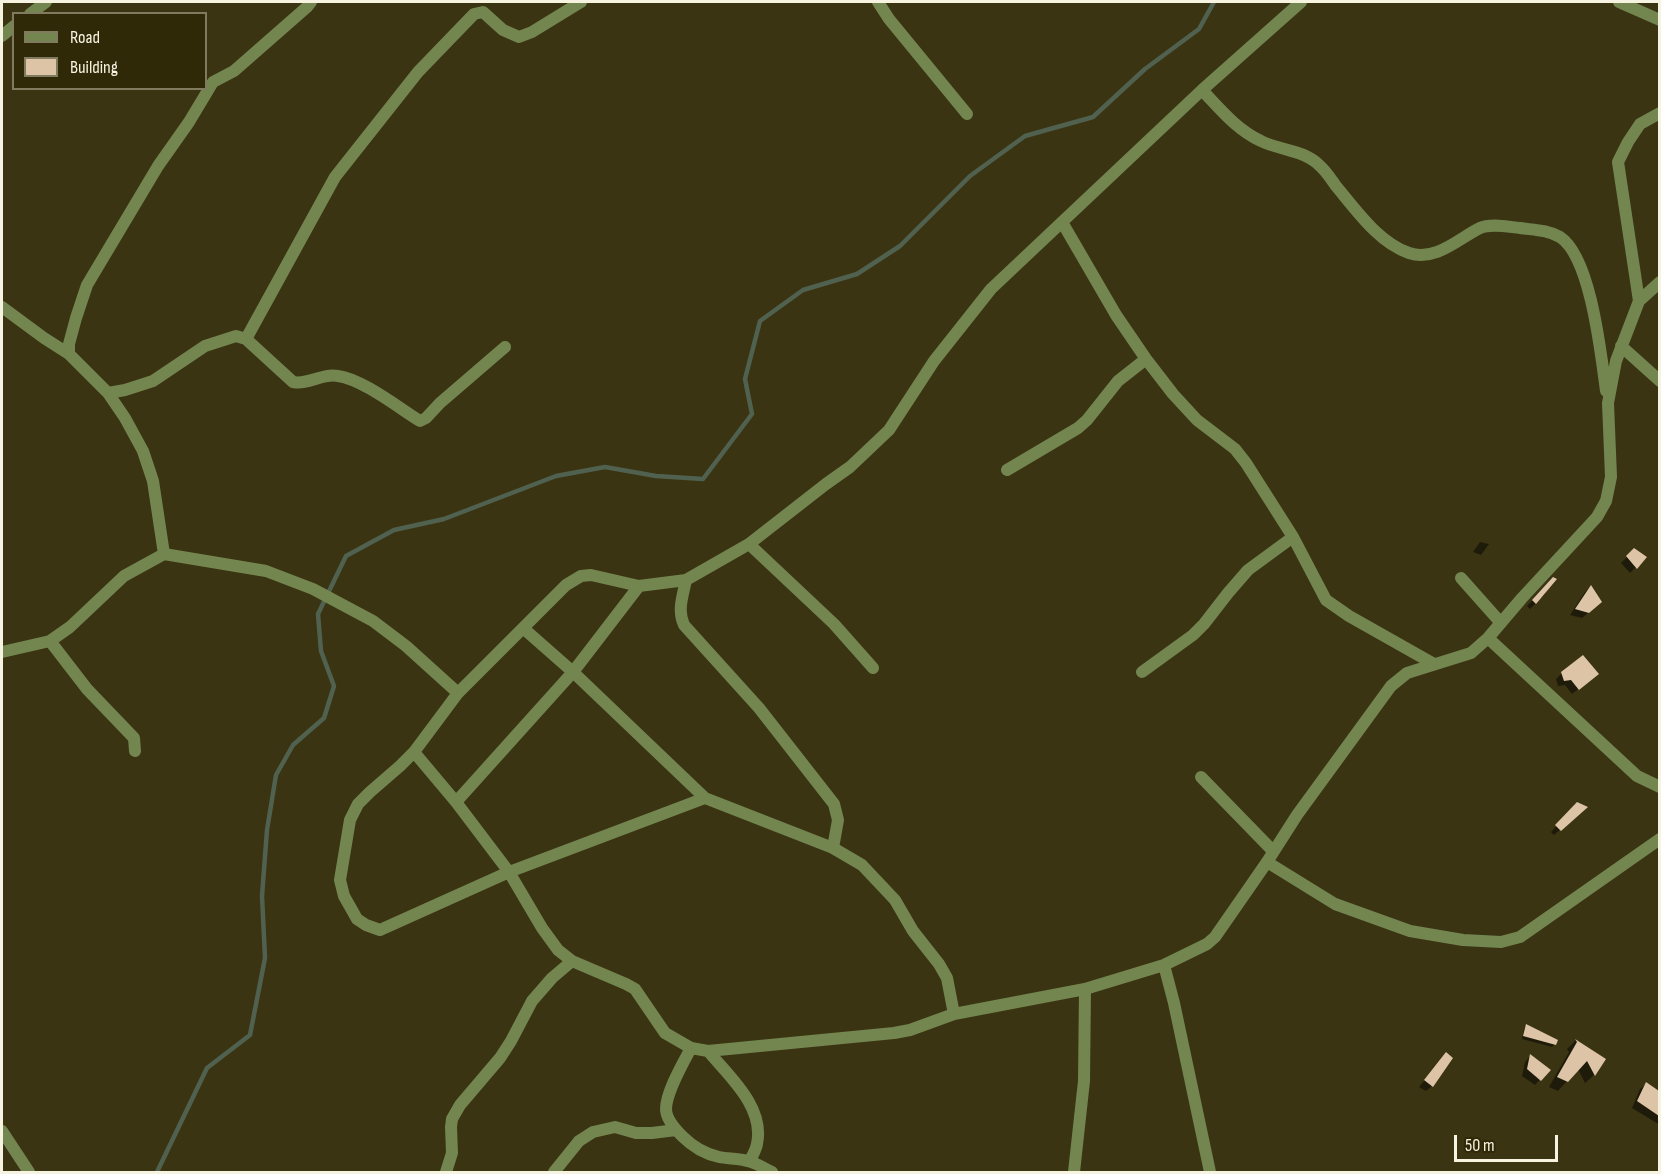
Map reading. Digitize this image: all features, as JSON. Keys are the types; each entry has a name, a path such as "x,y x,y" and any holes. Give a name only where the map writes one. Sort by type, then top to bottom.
{"street":[{"path":"33,12 46,2"},
{"path":"209,82 234,70 311,2"},
{"path":"246,339 335,177 418,72 474,14 483,12 503,30 519,37 532,32 581,2"},
{"path":"878,2 889,20 967,114"},
{"path":"705,798 509,872 380,930 357,919 344,896 340,880 350,820 358,804 414,752 458,693 566,585 581,576 591,575 639,586 686,580 749,544 850,467 889,430 934,361 991,289 1202,90 1300,2"},
{"path":"1619,2 1659,20"},
{"path":"69,354 69,344 87,285 158,166 189,122 205,90"},
{"path":"414,752 456,802 509,872 542,928 558,950 572,961 635,989 665,1033 691,1048 708,1051 894,1034 954,1014 1085,989 1164,965 1198,950 1215,937 1296,815 1390,686 1407,673 1471,653 1488,638 1597,517 1606,501 1611,477 1608,403 1601,352 1587,283 1574,251 1562,239 1550,232 1488,226 1476,230 1444,250 1432,253 1409,253 1388,242 1373,228 1314,160 1262,142 1248,134 1202,90"},
{"path":"1639,301 1618,162 1640,124 1659,113"},
{"path":"1062,222 1116,315 1146,359 1197,420 1234,449 1246,463 1293,537 1316,583 1330,604 1434,664"},
{"path":"1608,403 1616,361 1639,301 1659,282"},
{"path":"2,307 69,354 108,393 125,418 143,451 153,481 165,554"},
{"path":"108,393 153,381 205,346 236,336 246,339 293,382 312,381 327,375 351,379 420,421 505,347"},
{"path":"1621,346 1659,381"},
{"path":"1007,470 1078,428 1118,381 1146,359"},
{"path":"1142,672 1193,635 1248,570 1293,537"},
{"path":"749,544 834,624 873,668"},
{"path":"2,652 50,640 70,627 124,576 165,554 266,571 333,598 373,621 406,646 458,693"},
{"path":"1461,578 1501,623"},
{"path":"686,580 680,608 680,617 684,625 759,708 834,804 838,820 833,848"},
{"path":"456,802 573,672 639,586"},
{"path":"523,628 573,672 705,798 833,848 862,865 895,900 913,931 939,964 947,978 954,1014"},
{"path":"1488,638 1637,776 1659,787"},
{"path":"50,640 87,689 134,738 135,751"},
{"path":"1202,777 1270,857 1335,904 1410,931 1463,940 1501,942 1520,937 1659,839"},
{"path":"446,1173 452,1153 452,1119 460,1105 500,1058 532,1001 552,978 572,961"},
{"path":"1164,965 1210,1173"},
{"path":"1074,1173 1084,1081 1085,989"},
{"path":"691,1048 677,1076 666,1108 668,1117 676,1130 699,1149 717,1157 750,1161 772,1173"},
{"path":"708,1051 744,1094 753,1112 758,1129 757,1144 750,1161"},
{"path":"555,1173 579,1141 592,1131 615,1127 636,1134 676,1130"},
{"path":"2,1131 29,1173"}],"building":[{"path":"1634,548 1647,557 1637,569 1626,556"},
{"path":"1553,577 1557,579 1536,604 1532,600"},
{"path":"1591,585 1602,602 1589,613 1575,609"},
{"path":"1583,655 1599,674 1579,690 1571,680 1564,681 1561,672"},
{"path":"1577,802 1588,807 1561,831 1555,825"},
{"path":"1526,1024 1558,1040 1556,1045 1523,1036"},
{"path":"1575,1039 1606,1059 1595,1076 1587,1061 1568,1082 1557,1077 1577,1042"},
{"path":"1446,1052 1453,1058 1433,1087 1424,1080"},
{"path":"1530,1054 1551,1070 1541,1081 1527,1069"},
{"path":"1646,1082 1659,1091 1659,1116 1637,1101"}],"waterway":[{"path":"157,1172 207,1068 250,1035 265,958 262,896 267,830 276,775 293,745 324,718 334,686 321,651 318,614 346,556 394,530 444,519 556,476 605,467 656,476 703,479 752,414 745,379 760,321 803,290 857,274 900,246 970,176 1025,136 1093,117 1145,69 1199,29 1214,2"}]}
